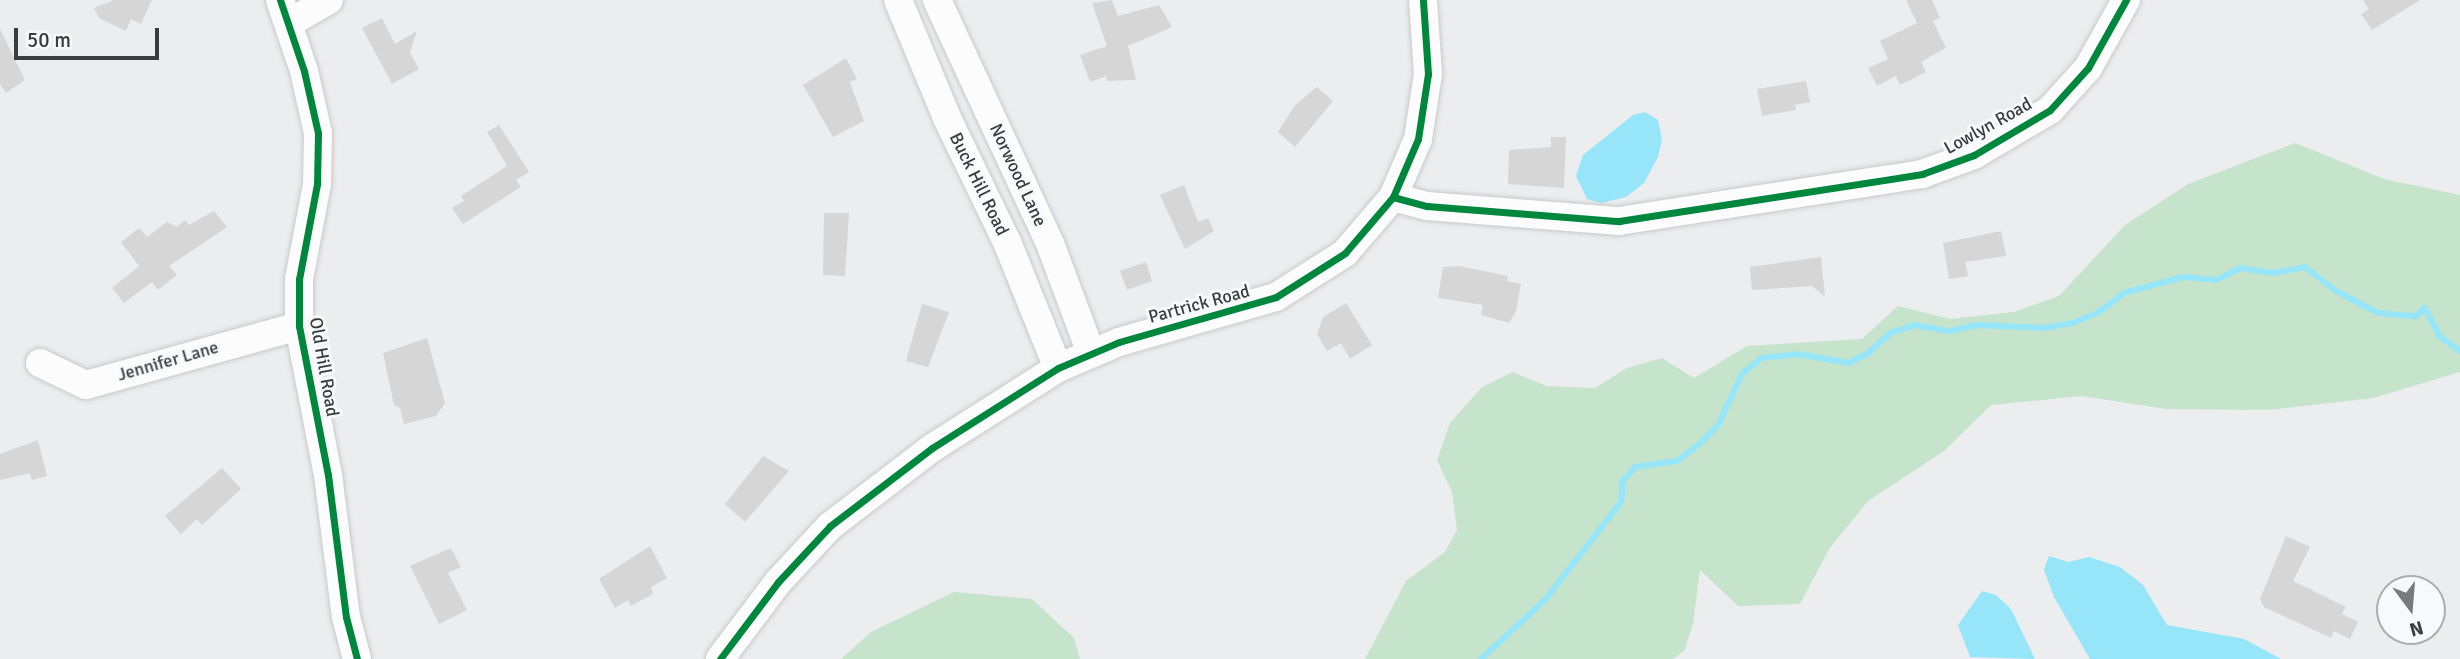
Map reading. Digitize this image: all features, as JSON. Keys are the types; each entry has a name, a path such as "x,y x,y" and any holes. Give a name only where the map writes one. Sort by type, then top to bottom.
{"street":[{"path":"285,12 329,0"},
{"name":"Buck Hill Road","path":"898,0 947,118 1007,242 1058,368"},
{"name":"Norwood Lane","path":"937,0 1051,246 1091,353"},
{"name":"Partrick Road","path":"720,659 778,582 857,502 1058,368 1091,353 1239,311 1293,289 1345,253 1393,197 1412,157 1426,103 1428,55 1423,0"},
{"name":"Lowlyn Road","path":"1393,197 1427,206 1619,221 1922,174 1974,155 2050,110 2088,68 2126,0"},
{"name":"Old Hill Road","path":"285,12 311,94 319,146 317,184 301,261 299,326 328,475 346,617 357,659"},
{"name":"Jennifer Lane","path":"40,363 86,384 299,326"}],"green space":[{"path":"2295,143 2384,179 2460,195 2460,372 2373,398 2269,410 2166,409 2082,396 1991,405 1944,451 1868,501 1829,549 1800,604 1738,606 1700,570 1693,624 1684,651 1673,659 1365,659 1406,581 1445,552 1457,530 1452,492 1437,460 1450,423 1482,387 1513,372 1546,386 1595,388 1627,368 1662,358 1694,378 1747,346 1862,339 1898,306 1950,319 2013,312 2059,296 2125,225 2188,184"},
{"path":"954,592 1032,599 1074,638 1080,659 841,659 871,632"}],"water":[{"path":"1645,112 1658,120 1662,139 1658,157 1644,183 1626,197 1601,203 1587,199 1576,176 1583,155 1633,115"},
{"path":"2049,556 2068,562 2089,557 2120,567 2143,585 2167,625 2244,639 2281,659 2090,659 2054,597 2044,570"},
{"path":"1982,591 1996,595 2011,609 2035,659 1970,657 1958,625"}],"building":[{"path":"114,0 152,0 141,24 131,19 126,31 99,18 94,8"},
{"path":"1112,0 1118,16 1159,5 1172,27 1128,46 1136,80 1107,81 1106,76 1090,82 1080,55 1107,46 1092,3"},
{"path":"1906,0 1932,0 1940,18 1933,21 1946,48 1921,62 1926,72 1900,85 1896,76 1877,86 1868,68 1888,59 1880,41 1917,23"},
{"path":"2363,0 2420,0 2372,30 2361,14 2369,9"},
{"path":"382,18 395,44 417,31 410,52 419,69 392,84 362,28"},
{"path":"0,29 25,80 6,93 0,84"},
{"path":"846,58 857,79 850,82 864,121 833,137 803,85"},
{"path":"1806,81 1810,102 1795,105 1796,110 1762,116 1757,89"},
{"path":"1317,87 1333,101 1295,147 1278,132 1295,105"},
{"path":"499,125 529,172 516,180 521,187 463,224 452,208 464,201 461,196 507,166 487,132"},
{"path":"1551,137 1566,137 1564,188 1508,184 1509,150 1551,147"},
{"path":"1184,185 1198,222 1208,218 1214,231 1185,249 1160,195"},
{"path":"214,211 227,227 169,266 177,275 158,290 152,282 124,303 112,288 139,266 121,242 139,228 147,237 167,222 177,227 185,220 189,225"},
{"path":"824,213 849,213 845,276 823,275"},
{"path":"2001,231 2006,256 1965,262 1968,276 1949,279 1943,243"},
{"path":"1821,257 1825,297 1812,286 1752,290 1750,267"},
{"path":"1146,262 1152,281 1127,290 1120,271"},
{"path":"1459,266 1508,276 1507,281 1521,284 1516,311 1509,323 1481,315 1483,305 1438,298 1443,267"},
{"path":"1346,303 1372,345 1350,359 1341,343 1327,351 1317,334 1323,317"},
{"path":"922,304 949,312 928,367 906,361"},
{"path":"427,338 445,403 436,416 404,424 400,408 394,405 383,353"},
{"path":"38,440 47,476 32,480 30,473 0,480 0,454"},
{"path":"763,456 789,471 745,522 725,504"},
{"path":"222,468 241,489 202,525 197,519 181,534 165,516"},
{"path":"2286,536 2310,547 2293,581 2346,607 2342,614 2358,622 2350,639 2334,631 2331,638 2264,607 2260,599"},
{"path":"650,546 667,578 651,587 653,594 631,606 628,600 615,608 599,579"},
{"path":"451,548 461,567 448,573 467,610 439,624 410,566"}],"waterway":[{"path":"1481,659 1545,600 1621,502 1623,481 1635,467 1677,461 1697,446 1718,425 1742,374 1761,358 1797,354 1849,363 1867,354 1890,333 1914,325 1949,331 1977,325 2044,328 2073,323 2099,312 2124,293 2183,277 2216,280 2241,268 2272,273 2305,267 2336,291 2378,313 2416,316 2425,308 2439,336 2460,351"}],"cycle path":[{"path":"280,0 304,71 318,133 317,184 299,279 299,326 328,475 346,617 357,659"},
{"path":"720,659 778,582 830,526 932,448 1058,368 1119,342 1276,297 1345,253 1393,197 1418,139 1428,74 1423,0"},
{"path":"1393,197 1427,206 1619,221 1922,174 1974,155 2050,110 2088,68 2126,0"}]}
